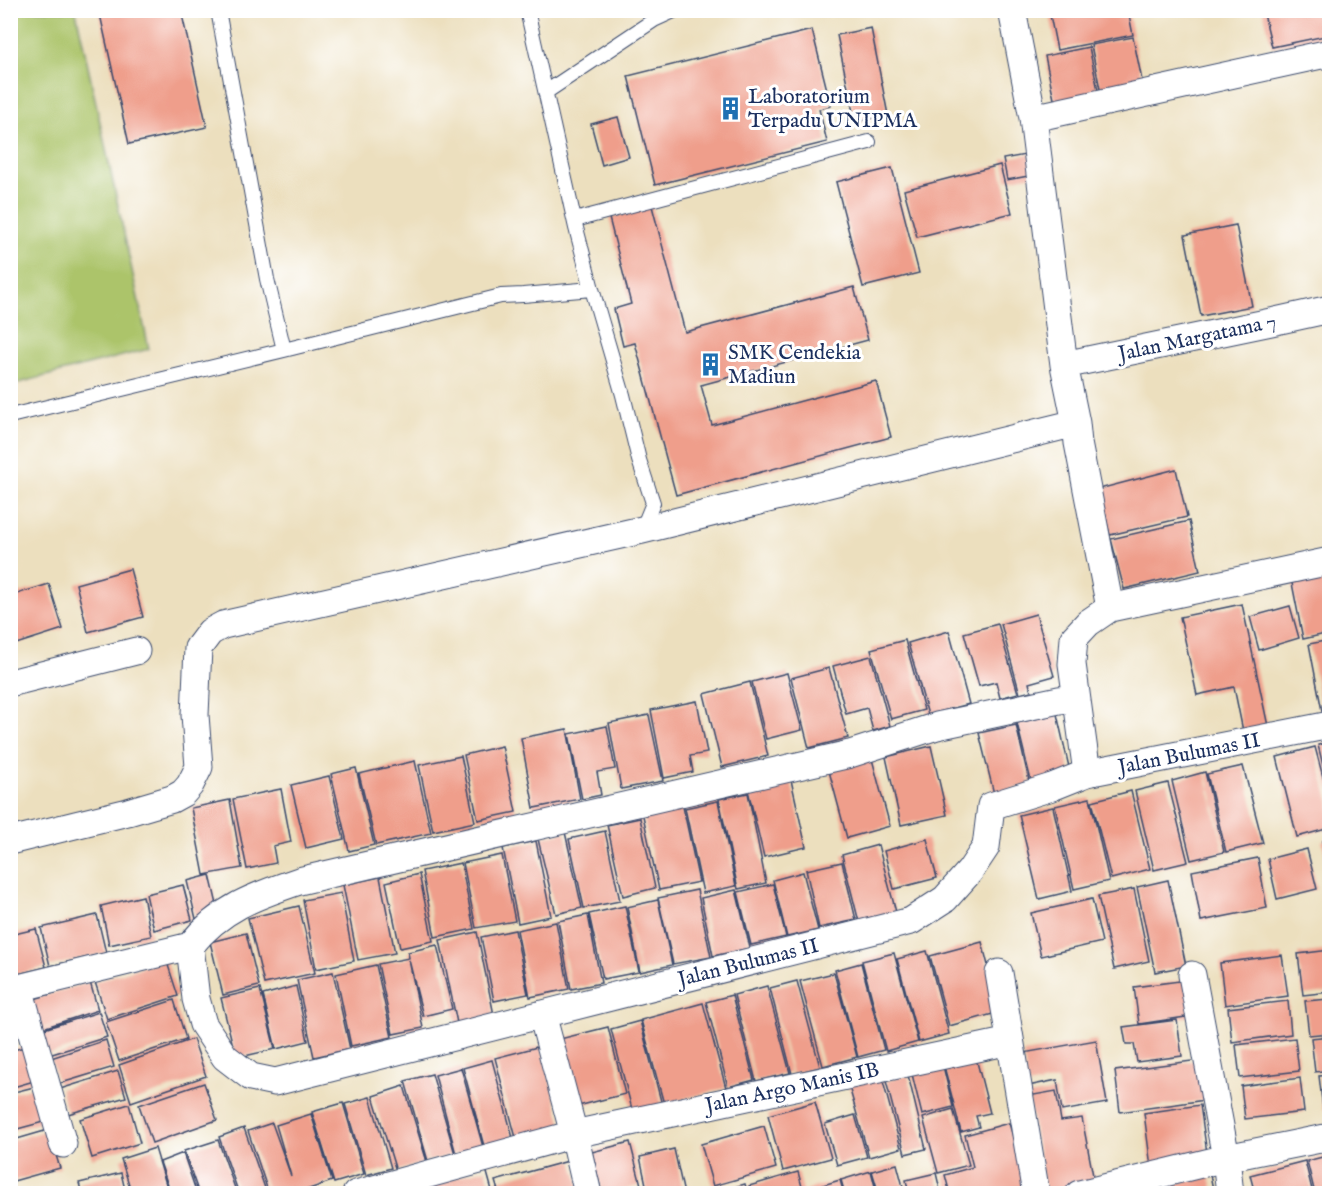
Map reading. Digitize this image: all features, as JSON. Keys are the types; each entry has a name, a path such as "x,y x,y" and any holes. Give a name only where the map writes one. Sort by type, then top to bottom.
{"street":[{"path":"1012,10 1032,118 1064,365 1110,608"},
{"path":"1032,118 1329,53"},
{"name":"Jalan Margatama 7","path":"1064,365 1329,309"},
{"path":"10,841 128,812 172,799 183,793 199,767 195,715 198,648 210,632 224,625 642,530 1076,423"},
{"path":"1087,773 1072,664 1074,638 1088,623 1110,608 1329,561"},
{"path":"10,683 136,651"},
{"path":"63,1144 15,989 190,946 212,922 237,905 299,881 850,754 937,726 1076,698"},
{"name":"Jalan Bulumas II","path":"190,946 196,999 203,1024 225,1057 251,1077 275,1082 911,921 945,899 970,871 986,847 991,806 1052,787 1087,773 1329,724"},
{"path":"999,973 1036,1194"},
{"path":"1192,975 1226,1158 1230,1194"},
{"path":"542,1014 588,1194"},
{"name":"Jalan Argo Manis IB","path":"356,1194 574,1134 1010,1041"},
{"path":"1079,1194 1226,1158 1329,1137"}],"lane":[{"path":"218,10 265,268 284,350"},
{"path":"527,10 574,220 639,460 653,503 642,530"},
{"path":"546,92 654,20 676,10"},
{"path":"574,220 869,142"},
{"path":"10,416 501,296 592,289"}],"green space":[{"path":"11,10 76,11 149,349 11,385"}],"building":[{"path":"99,10 181,10 207,127 129,144"},
{"path":"1049,10 1128,10 1133,35 1057,50"},
{"path":"1263,10 1330,10 1330,35 1272,47"},
{"path":"871,28 888,115 855,122 837,35"},
{"name":"Laboratorium Terpadu UNIPMA","path":"812,30 831,106 819,109 827,142 655,185 628,76"},
{"path":"1133,37 1143,85 1101,94 1091,45"},
{"path":"1089,47 1099,95 1055,104 1045,56"},
{"path":"618,117 629,157 602,165 591,124"},
{"path":"1030,154 1034,175 1007,180 1003,159"},
{"path":"1000,165 1012,213 917,237 904,190"},
{"path":"892,168 919,273 863,287 836,182"},
{"name":"SMK Cendekia Madiun","path":"652,206 685,332 854,287 868,340 701,385 712,425 876,381 891,437 676,495 635,343 623,346 614,309 631,304 609,218"},
{"path":"1236,225 1252,306 1201,316 1185,235"},
{"path":"1176,469 1187,517 1110,535 1099,489"},
{"path":"1189,521 1200,571 1124,589 1111,539"},
{"path":"1330,565 1330,633 1303,639 1290,573"},
{"path":"130,569 143,617 88,632 76,584"},
{"path":"49,584 63,629 10,646 10,596"},
{"path":"1242,604 1269,731 1244,736 1234,687 1197,695 1180,617"},
{"path":"1290,606 1299,638 1259,650 1250,617"},
{"path":"1036,614 1054,676 1029,683 1031,691 1020,694 1001,624"},
{"path":"998,624 1018,693 1000,698 996,682 979,686 964,633"},
{"path":"949,631 969,704 928,715 908,643"},
{"path":"905,640 924,710 891,719 871,649"},
{"path":"1330,640 1330,709 1322,711 1309,644"},
{"path":"871,656 890,726 873,731 867,708 846,714 833,666"},
{"path":"829,668 848,738 809,748 791,678"},
{"path":"787,673 802,730 766,739 752,682"},
{"path":"750,682 768,756 722,767 704,694"},
{"path":"697,701 707,753 690,756 693,772 664,778 651,710"},
{"path":"1057,714 1071,776 1032,785 1017,723"},
{"path":"649,715 663,781 621,789 609,723"},
{"path":"1016,725 1030,785 994,794 979,733"},
{"path":"607,726 615,769 597,772 601,795 582,799 569,734"},
{"path":"567,729 580,799 534,808 521,738"},
{"path":"1330,742 1330,790 1329,790 1318,745"},
{"path":"502,746 516,812 478,820 464,755"},
{"path":"931,746 947,815 901,825 886,757"},
{"path":"1315,747 1330,803 1330,828 1297,837 1277,757"},
{"path":"461,756 475,822 433,831 419,765"},
{"path":"872,759 890,826 847,838 829,771"},
{"path":"415,761 431,833 376,845 359,774"},
{"path":"1243,766 1263,843 1226,852 1207,774"},
{"path":"356,768 374,845 349,851 331,774"},
{"path":"1205,772 1224,852 1191,860 1172,781"},
{"path":"329,776 344,839 306,848 291,785"},
{"path":"791,780 806,847 764,857 748,790"},
{"path":"1168,783 1188,862 1154,870 1135,791"},
{"path":"281,789 291,842 273,846 276,863 247,869 233,799"},
{"path":"1131,791 1150,869 1111,879 1092,801"},
{"path":"748,793 766,883 738,889 719,799"},
{"path":"1090,798 1109,881 1074,889 1055,806"},
{"path":"230,800 242,868 204,875 191,808"},
{"path":"718,801 736,886 703,893 685,808"},
{"path":"682,802 699,882 659,890 642,811"},
{"path":"1053,807 1072,891 1039,899 1019,815"},
{"path":"640,818 655,888 623,896 607,825"},
{"path":"605,831 620,901 584,908 569,839"},
{"path":"565,832 582,908 556,914 538,839"},
{"path":"927,839 937,878 894,889 884,851"},
{"path":"1330,839 1330,868 1329,868 1322,841"},
{"path":"536,841 551,916 518,923 503,848"},
{"path":"878,845 896,912 859,922 842,855"},
{"path":"1307,849 1317,889 1277,899 1268,859"},
{"path":"502,855 515,921 476,928 463,863"},
{"path":"1258,858 1267,908 1201,921 1192,871"},
{"path":"842,862 856,920 819,928 806,870"},
{"path":"461,863 474,929 435,937 422,871"},
{"path":"803,872 818,930 787,937 773,880"},
{"path":"419,874 433,941 400,948 386,882"},
{"path":"210,875 219,913 196,919 187,881"},
{"path":"380,877 395,953 358,960 343,885"},
{"path":"1168,880 1186,966 1155,972 1137,887"},
{"path":"773,884 786,937 751,945 738,892"},
{"path":"183,885 192,920 154,930 146,894"},
{"path":"1134,889 1149,961 1114,969 1098,896"},
{"path":"697,890 711,957 673,964 658,898"},
{"path":"736,890 750,948 713,956 701,898"},
{"path":"341,893 354,961 316,969 303,900"},
{"path":"143,896 151,936 109,945 101,906"},
{"path":"1092,899 1102,942 1041,956 1031,913"},
{"path":"658,900 672,965 640,972 627,907"},
{"path":"299,906 315,973 264,984 248,918"},
{"path":"625,906 639,972 603,979 589,914"},
{"path":"97,915 106,953 50,966 41,928"},
{"path":"588,915 601,983 571,989 558,921"},
{"path":"556,922 569,989 530,997 517,930"},
{"path":"36,929 46,967 10,976 10,935"},
{"path":"515,930 528,994 494,1001 481,937"},
{"path":"477,932 494,1015 457,1023 440,940"},
{"path":"246,933 259,986 223,995 210,942"},
{"path":"982,942 1000,1012 949,1026 930,956"},
{"path":"437,945 452,1009 423,1016 409,960 423,1028 393,1034 378,964 409,958 408,952"},
{"path":"1330,950 1330,992 1303,995 1298,954"},
{"path":"927,951 949,1034 919,1042 897,959"},
{"path":"894,953 918,1042 886,1051 862,961"},
{"path":"1282,955 1288,996 1225,1005 1220,963"},
{"path":"166,959 178,996 107,1019 95,982"},
{"path":"861,963 884,1050 858,1057 835,970"},
{"path":"376,965 392,1037 351,1046 336,974"},
{"path":"333,972 350,1049 314,1057 297,980"},
{"path":"834,973 857,1057 823,1066 800,981"},
{"path":"1187,980 1192,1016 1139,1024 1134,987"},
{"path":"797,981 820,1067 792,1074 770,988"},
{"path":"90,982 98,1010 40,1029 31,1000"},
{"path":"296,986 308,1041 276,1049 263,995"},
{"path":"767,986 790,1073 756,1081 734,995"},
{"path":"260,989 275,1049 236,1058 221,998"},
{"path":"732,995 754,1080 728,1087 706,1002"},
{"path":"1330,999 1330,1033 1309,1035 1305,1001"},
{"path":"174,1000 186,1039 119,1061 106,1022"},
{"path":"1288,1001 1291,1034 1232,1042 1228,1008"},
{"path":"703,1003 726,1088 664,1104 641,1020"},
{"path":"99,1012 107,1037 49,1055 41,1030"},
{"path":"1177,1020 1182,1056 1137,1062 1134,1044 1126,1044 1123,1027"},
{"path":"640,1021 662,1105 633,1113 611,1029"},
{"path":"608,1027 625,1094 578,1106 560,1039"},
{"path":"1330,1036 1330,1070 1315,1072 1311,1038"},
{"path":"1295,1038 1299,1071 1240,1078 1236,1045"},
{"path":"193,1039 206,1076 131,1102 119,1065"},
{"path":"106,1040 114,1067 58,1084 51,1058"},
{"path":"1096,1040 1107,1103 1062,1111 1057,1080 1028,1086 1023,1053"},
{"path":"541,1046 562,1125 516,1138 495,1058"},
{"path":"24,1047 34,1081 10,1088 10,1051"},
{"path":"975,1054 990,1113 976,1116 979,1127 961,1132 943,1062"},
{"path":"1207,1059 1212,1099 1120,1112 1115,1071"},
{"path":"492,1060 513,1138 484,1146 463,1068"},
{"path":"942,1062 953,1107 922,1115 911,1070"},
{"path":"461,1068 483,1147 456,1154 435,1075"},
{"path":"118,1071 126,1097 68,1114 60,1089"},
{"path":"432,1074 455,1154 428,1161 405,1081"},
{"path":"881,1074 901,1148 869,1157 848,1083"},
{"path":"908,1075 926,1149 905,1154 886,1081"},
{"path":"1330,1075 1330,1109 1323,1109 1319,1076"},
{"path":"1300,1078 1304,1112 1245,1119 1241,1086"},
{"path":"204,1083 217,1120 152,1143 139,1105"},
{"path":"38,1086 47,1121 10,1131 10,1093"},
{"path":"404,1086 427,1162 396,1171 373,1096"},
{"path":"1056,1091 1061,1121 1082,1118 1095,1186 1046,1194 1028,1096"},
{"path":"370,1097 391,1168 366,1175 345,1104"},
{"path":"815,1102 831,1158 783,1171 768,1115"},
{"path":"343,1103 364,1174 334,1183 312,1112"},
{"path":"129,1104 140,1143 92,1158 80,1119"},
{"path":"1200,1105 1208,1160 1151,1167 1144,1113"},
{"path":"953,1109 969,1165 938,1173 923,1118"},
{"path":"311,1114 332,1181 295,1194 269,1194 248,1131 272,1123 291,1176 276,1125"},
{"path":"855,1115 867,1157 837,1165 825,1124"},
{"path":"1009,1123 1029,1194 950,1194 945,1175 973,1167 965,1135"},
{"path":"764,1126 776,1168 713,1186 701,1144"},
{"path":"244,1128 267,1194 239,1194 219,1137"},
{"path":"48,1130 60,1168 10,1182 10,1141"},
{"path":"218,1140 237,1194 199,1194 184,1151"},
{"path":"630,1142 641,1185 611,1194 602,1194 592,1152"},
{"path":"155,1148 169,1194 132,1194 121,1159"},
{"path":"674,1149 684,1194 648,1194 640,1157"},
{"path":"183,1153 197,1194 171,1194 160,1162"},
{"path":"1330,1155 1330,1194 1315,1194 1307,1161"},
{"path":"572,1160 580,1188 561,1194 499,1194 495,1181"},
{"path":"1305,1161 1313,1194 1255,1194 1250,1175"},
{"path":"897,1164 905,1194 879,1194 872,1171"},
{"path":"486,1169 493,1194 429,1194 427,1185"},
{"path":"871,1171 877,1194 845,1194 841,1180"},
{"path":"798,1172 804,1194 751,1194 749,1186"},
{"path":"121,1173 126,1194 82,1194 79,1183"},
{"path":"936,1173 941,1194 909,1194 906,1180"},
{"path":"1210,1175 1214,1194 1162,1194 1160,1187"},
{"path":"840,1180 844,1194 807,1194 806,1190"},
{"path":"745,1184 748,1194 714,1194 714,1193"}],"place":[{"name":"Laboratorium Terpadu UNIPMA","path":"730,108"},
{"name":"SMK Cendekia Madiun","path":"710,364"}]}
